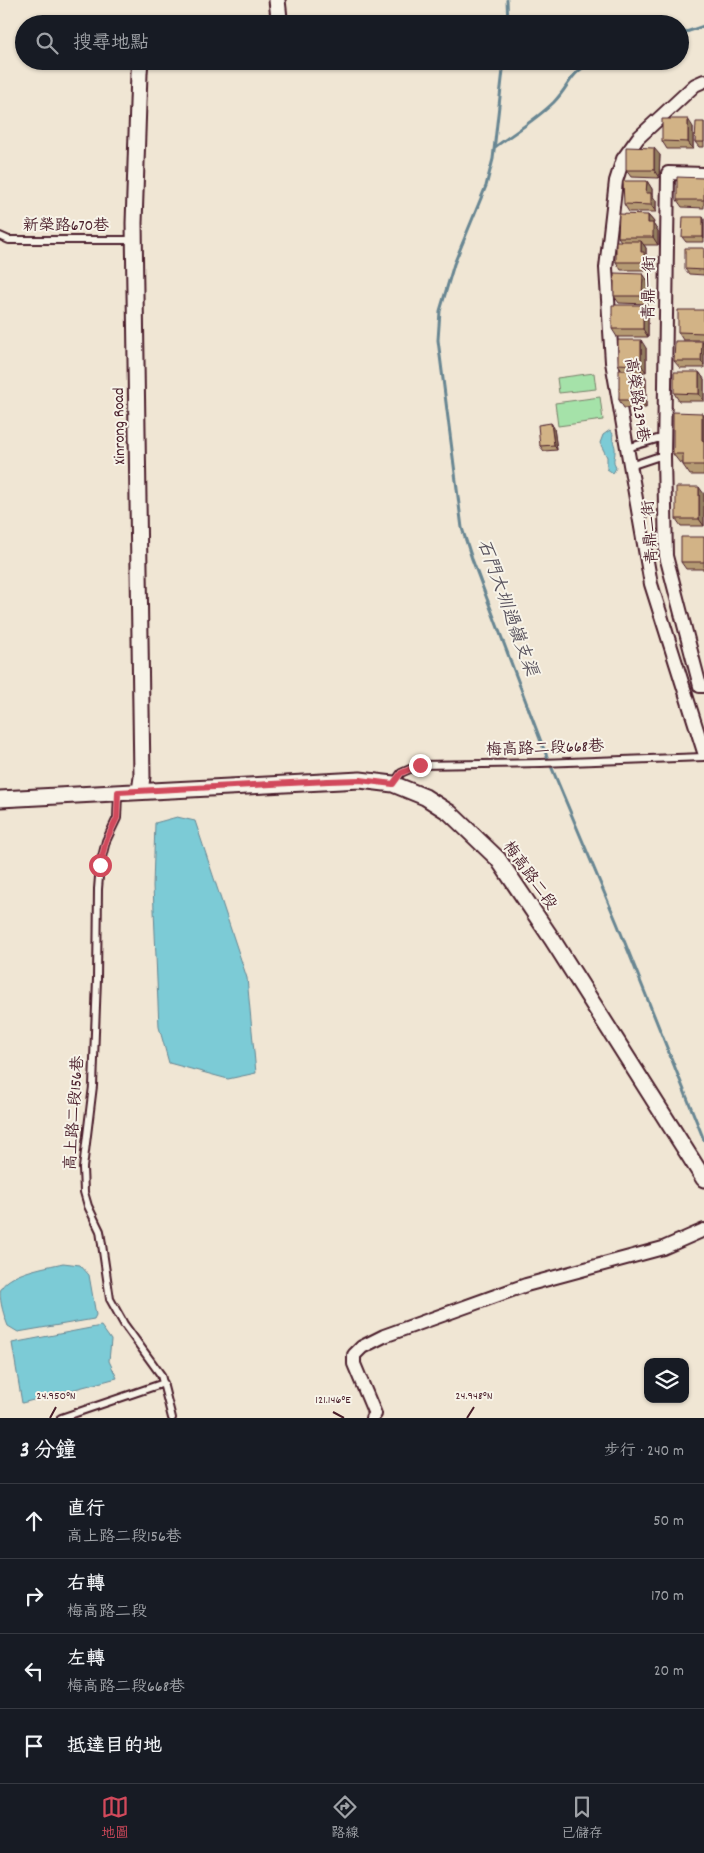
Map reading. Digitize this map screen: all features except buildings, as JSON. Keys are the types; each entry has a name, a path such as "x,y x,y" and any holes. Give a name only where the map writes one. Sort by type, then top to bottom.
{"street":[{"path":"277,0 279,15"},
{"name":"Xinrong Road","path":"138,70 134,240 142,777 140,791"},
{"name":"高榮路239巷","path":"704,81 695,85 638,138 623,158 616,182 606,268 612,362 651,584 704,752"},
{"name":"青鼎一街","path":"665,439 668,173 704,174"},
{"path":"664,457 665,439"},
{"name":"青鼎二街","path":"664,457 666,556 700,686 704,686"},
{"name":"梅高路二段","path":"0,799 336,780 360,780 393,784 425,797 450,812 498,859 552,939 704,1179"},
{"path":"372,1418 376,1414 354,1364 354,1355 362,1347 384,1336 526,1285 663,1248 704,1230"}],"lane":[{"name":"新榮路670巷","path":"0,236 9,240 134,240"},
{"path":"627,448 657,439 665,439"},
{"path":"630,466 664,457"},
{"name":"梅高路二段668巷","path":"393,784 401,773 420,765 540,764 704,757"},
{"name":"高上路二段156巷","path":"118,792 117,818 106,841 100,865 93,1086 83,1168 84,1192 88,1206 100,1231 110,1299 124,1324 161,1375 172,1418"},
{"path":"61,1418 164,1383"}],"green space":[{"path":"594,373 596,389 559,393 557,378"},
{"path":"600,397 603,420 558,426 555,403"}],"water":[{"path":"610,430 613,434 615,449 614,461 616,468 613,473 607,469 607,457 600,443 603,435"},
{"path":"177,817 195,821 247,978 256,1073 228,1079 169,1063 159,1027 153,886 155,823"},
{"path":"63,1263 80,1265 89,1275 96,1315 94,1319 18,1332 8,1326 1,1301 0,1292 3,1285 9,1280 27,1272"},
{"path":"101,1326 111,1340 109,1361 117,1378 22,1403 12,1343"}],"waterway":[{"name":"石門大圳過嶺支渠","path":"507,0 508,15"},
{"path":"689,31 704,26"},
{"name":"石門大圳過嶺支渠","path":"503,70 493,159 486,186 454,264 440,311 438,340 462,528 543,747 617,923 704,1140"},
{"path":"495,147 533,120 554,102 572,77 580,70"}],"route":[{"path":"100,865 106,841 117,818 118,792 360,780 393,784 401,773 420,765"}]}
